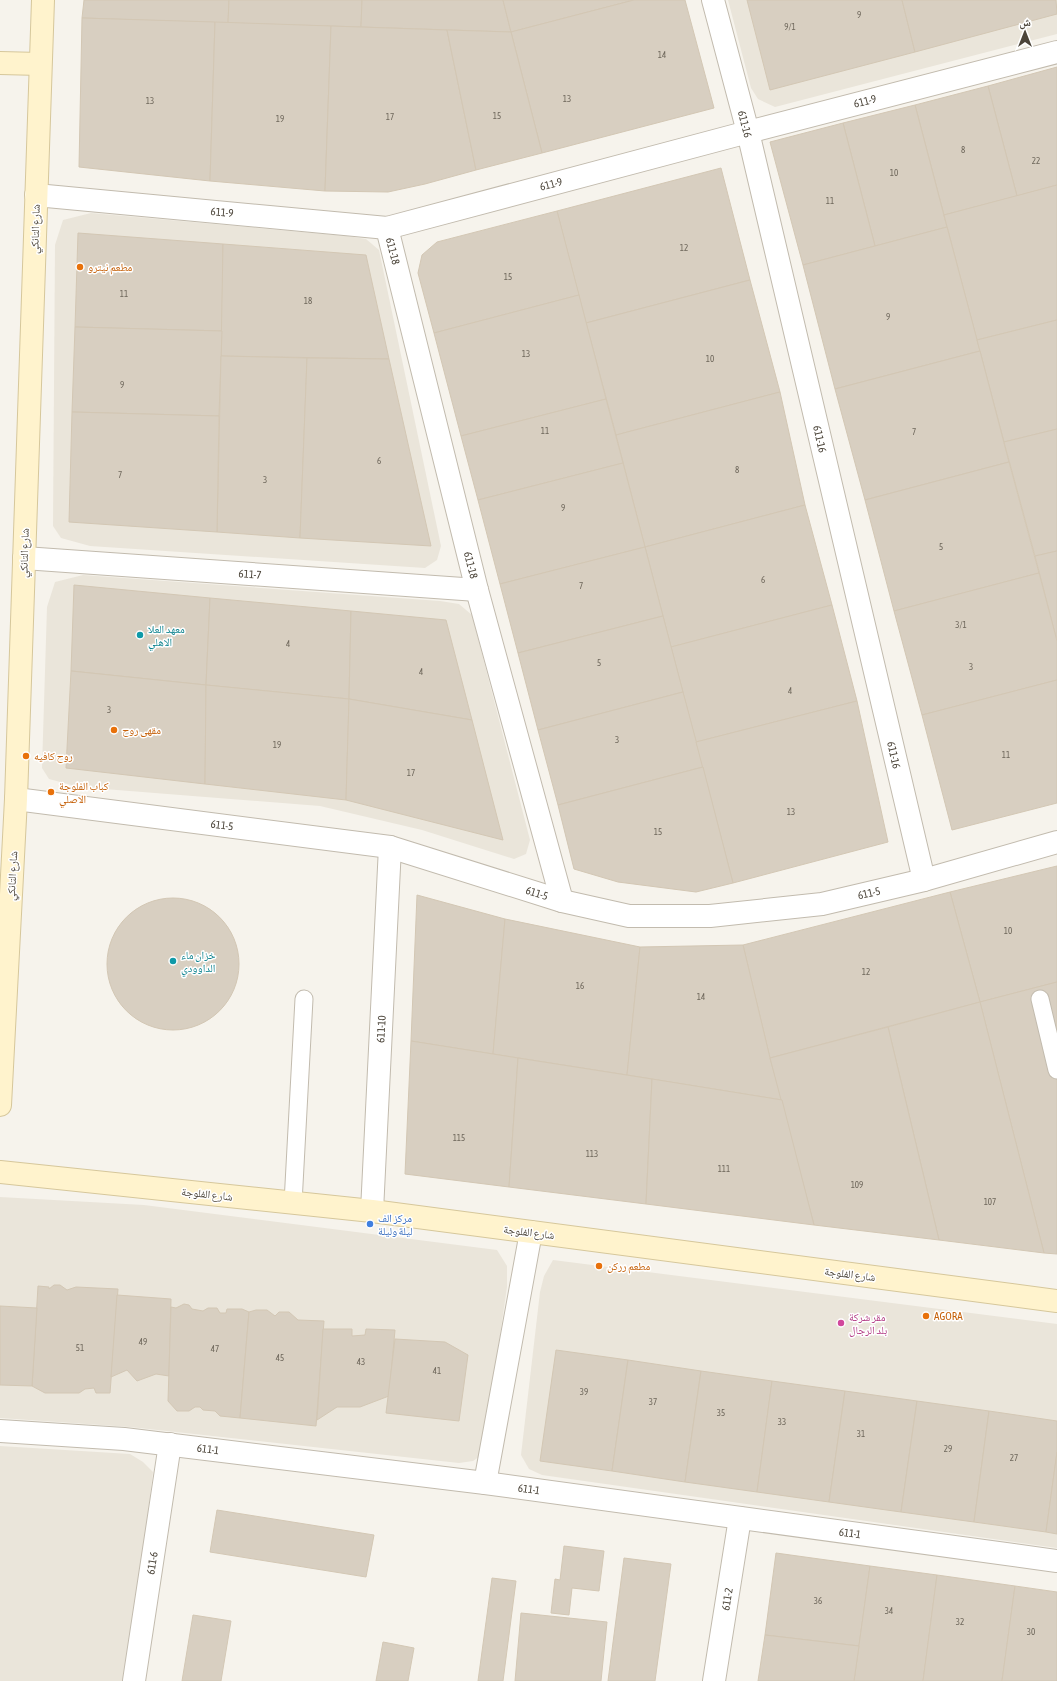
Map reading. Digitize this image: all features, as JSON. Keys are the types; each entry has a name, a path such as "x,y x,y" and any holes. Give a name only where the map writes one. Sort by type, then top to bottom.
{"street":[{"name":"شارع التانكي","path":"0,1105 16,799 42,0"},
{"name":"611-16","path":"713,0 748,132 924,880"},
{"name":"611-9","path":"36,195 387,228 1057,52"},
{"path":"0,63 40,64"},
{"name":"611-18","path":"387,228 477,590 562,901"},
{"name":"611-7","path":"24,558 477,590"},
{"name":"611-5","path":"16,799 390,847 562,901 629,916 710,916 822,904 924,880 1057,842"},
{"name":"611-10","path":"372,1211 390,847"},
{"name":"شارع الفلوجة","path":"0,1172 372,1211 1057,1301"},
{"path":"485,1483 531,1232"},
{"name":"611-1","path":"0,1431 124,1439 170,1444 485,1483 1057,1561"},
{"name":"611-6","path":"134,1681 170,1444"},
{"name":"611-2","path":"714,1681 740,1518"}],"lane":[{"path":"293,1203 304,999"},
{"path":"1040,999 1057,1070"}],"shaded area":[{"path":"728,0 1057,0 1057,34 775,107 758,99 751,88"},
{"path":"91,213 347,236 366,239 379,250 441,546 437,560 425,568 90,546 61,538 53,526 55,245 63,220"},
{"path":"83,575 440,601 459,604 472,615 530,840 526,854 514,859 422,830 320,806 79,787 49,779 42,768 47,607 55,582"},
{"path":"0,1197 144,1205 497,1250 507,1266 507,1287 483,1454 473,1461 459,1463 130,1427 0,1418"},
{"path":"553,1260 1057,1324 1057,1548 542,1475 529,1469 521,1455 540,1292 544,1276"},
{"path":"0,1446 130,1454 143,1462 153,1472 127,1681 0,1681"}],"building":[{"path":"84,0 229,0 228,23 82,18"},
{"path":"229,0 362,0 361,27 228,23"},
{"path":"362,0 503,0 511,32 361,27"},
{"path":"503,0 634,0 511,32"},
{"path":"634,0 685,0 714,108 542,153 511,32"},
{"path":"747,0 902,0 915,52 770,90"},
{"path":"902,0 1056,0 1057,14 915,52"},
{"path":"82,18 215,22 210,181 79,167"},
{"path":"215,22 331,26 325,191 210,181"},
{"path":"331,26 447,30 476,170 425,184 388,192 325,191"},
{"path":"447,30 511,32 542,153 476,170"},
{"path":"1057,67 1057,185 1017,196 988,86"},
{"path":"988,86 1017,196 944,215 915,105"},
{"path":"915,105 947,227 875,246 843,123"},
{"path":"843,123 875,246 803,265 770,142"},
{"path":"721,168 750,280 586,323 557,211"},
{"path":"1057,185 1057,320 977,340 944,215"},
{"path":"557,211 579,295 434,333 418,273 422,255 437,242"},
{"path":"947,227 980,351 835,389 803,265"},
{"path":"78,233 223,244 222,331 75,327"},
{"path":"223,244 366,255 389,359 221,356"},
{"path":"750,280 780,392 616,435 586,323"},
{"path":"579,295 606,399 461,436 434,333"},
{"path":"1057,320 1057,429 1004,442 977,340"},
{"path":"75,327 222,331 219,416 72,412"},
{"path":"980,351 1009,462 865,500 835,389"},
{"path":"221,356 307,358 300,538 217,532"},
{"path":"307,358 389,359 431,546 300,538"},
{"path":"780,392 805,505 645,547 616,435"},
{"path":"606,399 623,463 478,500 461,436"},
{"path":"72,412 219,416 217,532 69,522"},
{"path":"1057,429 1057,551 1035,556 1004,442"},
{"path":"1009,462 1039,573 894,611 865,500"},
{"path":"623,463 645,547 500,584 478,500"},
{"path":"805,505 832,605 671,647 645,547"},
{"path":"645,547 663,616 518,653 500,584"},
{"path":"1057,551 1057,641 1035,556"},
{"path":"1039,573 1057,641 1057,680 922,715 894,611"},
{"name":"معهد العلا الاهلي","path":"74,585 210,598 206,685 71,671"},
{"path":"210,598 351,611 349,699 206,685"},
{"path":"832,605 857,701 696,742 671,647"},
{"path":"351,611 446,620 472,720 349,699"},
{"path":"663,616 683,692 538,730 518,653"},
{"path":"71,671 206,685 205,784 66,768"},
{"path":"1057,680 1057,803 952,830 922,715"},
{"path":"206,685 349,699 346,800 205,784"},
{"path":"683,692 703,767 558,805 538,730"},
{"path":"349,699 472,720 503,840 346,800"},
{"path":"857,701 888,842 733,883 696,742"},
{"path":"703,767 733,883 696,892 618,882 574,869 558,805"},
{"path":"1057,866 1057,982 980,1002 950,892"},
{"path":"950,892 980,1002 770,1058 743,945"},
{"path":"417,895 505,919 493,1054 411,1041"},
{"name":"خزان ماء الداوودي","path":"180,898 192,900 204,905 220,917 232,933 237,945 239,964 237,983 232,995 220,1011 204,1023 192,1028 166,1030 154,1028 142,1023 126,1011 114,995 109,983 107,957 109,945 114,933 126,917 142,905 154,900"},
{"path":"505,919 640,947 627,1075 493,1054"},
{"path":"743,945 770,1058 782,1100 627,1075 640,947"},
{"path":"1057,982 1057,1254 1044,1253 980,1002"},
{"path":"980,1002 1044,1253 939,1240 888,1027"},
{"path":"888,1027 939,1240 814,1225 770,1058"},
{"path":"411,1041 518,1058 509,1187 405,1174"},
{"path":"518,1058 652,1079 646,1204 509,1187"},
{"path":"652,1079 782,1100 814,1225 646,1204"},
{"path":"54,1285 60,1285 67,1290 76,1287 118,1289 110,1393 96,1393 94,1388 85,1389 79,1393 45,1393 32,1386 38,1286 49,1287 49,1289"},
{"path":"117,1295 171,1299 169,1376 156,1374 137,1381 127,1370 111,1377"},
{"path":"184,1304 189,1305 192,1309 203,1311 208,1308 217,1308 220,1313 226,1313 227,1309 242,1309 249,1312 240,1418 220,1416 215,1411 203,1410 200,1407 195,1407 189,1411 177,1411 168,1401 171,1307 176,1308"},
{"path":"0,1306 37,1308 32,1386 0,1385"},
{"path":"256,1310 267,1310 275,1316 279,1312 289,1312 298,1320 324,1321 316,1426 240,1418 249,1312"},
{"path":"323,1329 352,1329 352,1336 365,1335 366,1329 395,1330 389,1396 360,1407 337,1407 317,1420"},
{"path":"395,1339 445,1342 468,1355 459,1421 386,1413"},
{"path":"556,1350 628,1360 612,1471 540,1461"},
{"path":"628,1360 701,1371 685,1482 612,1471"},
{"path":"701,1371 772,1381 757,1492 685,1482"},
{"path":"772,1381 845,1391 829,1502 757,1492"},
{"path":"845,1391 917,1401 901,1512 829,1502"},
{"path":"917,1401 989,1411 974,1522 901,1512"},
{"path":"989,1411 1057,1421 1057,1452 1046,1532 974,1522"},
{"path":"1057,1452 1057,1534 1046,1532"},
{"path":"217,1510 374,1535 366,1577 210,1552"},
{"path":"564,1546 604,1551 599,1591 572,1588 569,1615 551,1613 555,1579 560,1580"},
{"path":"776,1553 870,1566 859,1646 765,1635"},
{"path":"624,1558 671,1564 655,1681 608,1681"},
{"path":"870,1566 937,1575 923,1681 854,1681"},
{"path":"937,1575 1015,1586 1002,1681 923,1681"},
{"path":"492,1578 516,1581 503,1681 478,1681"},
{"path":"1015,1586 1057,1592 1057,1681 1002,1681"},
{"path":"521,1613 607,1622 601,1681 515,1681"},
{"path":"193,1615 231,1621 221,1681 182,1681"},
{"path":"765,1635 859,1646 854,1681 758,1681"},
{"path":"383,1642 414,1648 408,1681 376,1681"}],"place":[{"name":"مطعم نيترو","path":"80,267"},
{"name":"معهد العلا الاهلي","path":"140,635"},
{"name":"مقهى روح","path":"114,730"},
{"name":"روح كافيه","path":"26,756"},
{"name":"كباب الفلوجة الاصلي","path":"51,792"},
{"name":"خزان ماء الداوودي","path":"173,961"},
{"name":"مركز الف ليلة وليلة","path":"370,1224"},
{"name":"مطعم رركن","path":"599,1266"},
{"name":"AGORA","path":"926,1316"},
{"name":"مقر شركة بلد الرجال","path":"841,1323"}]}
